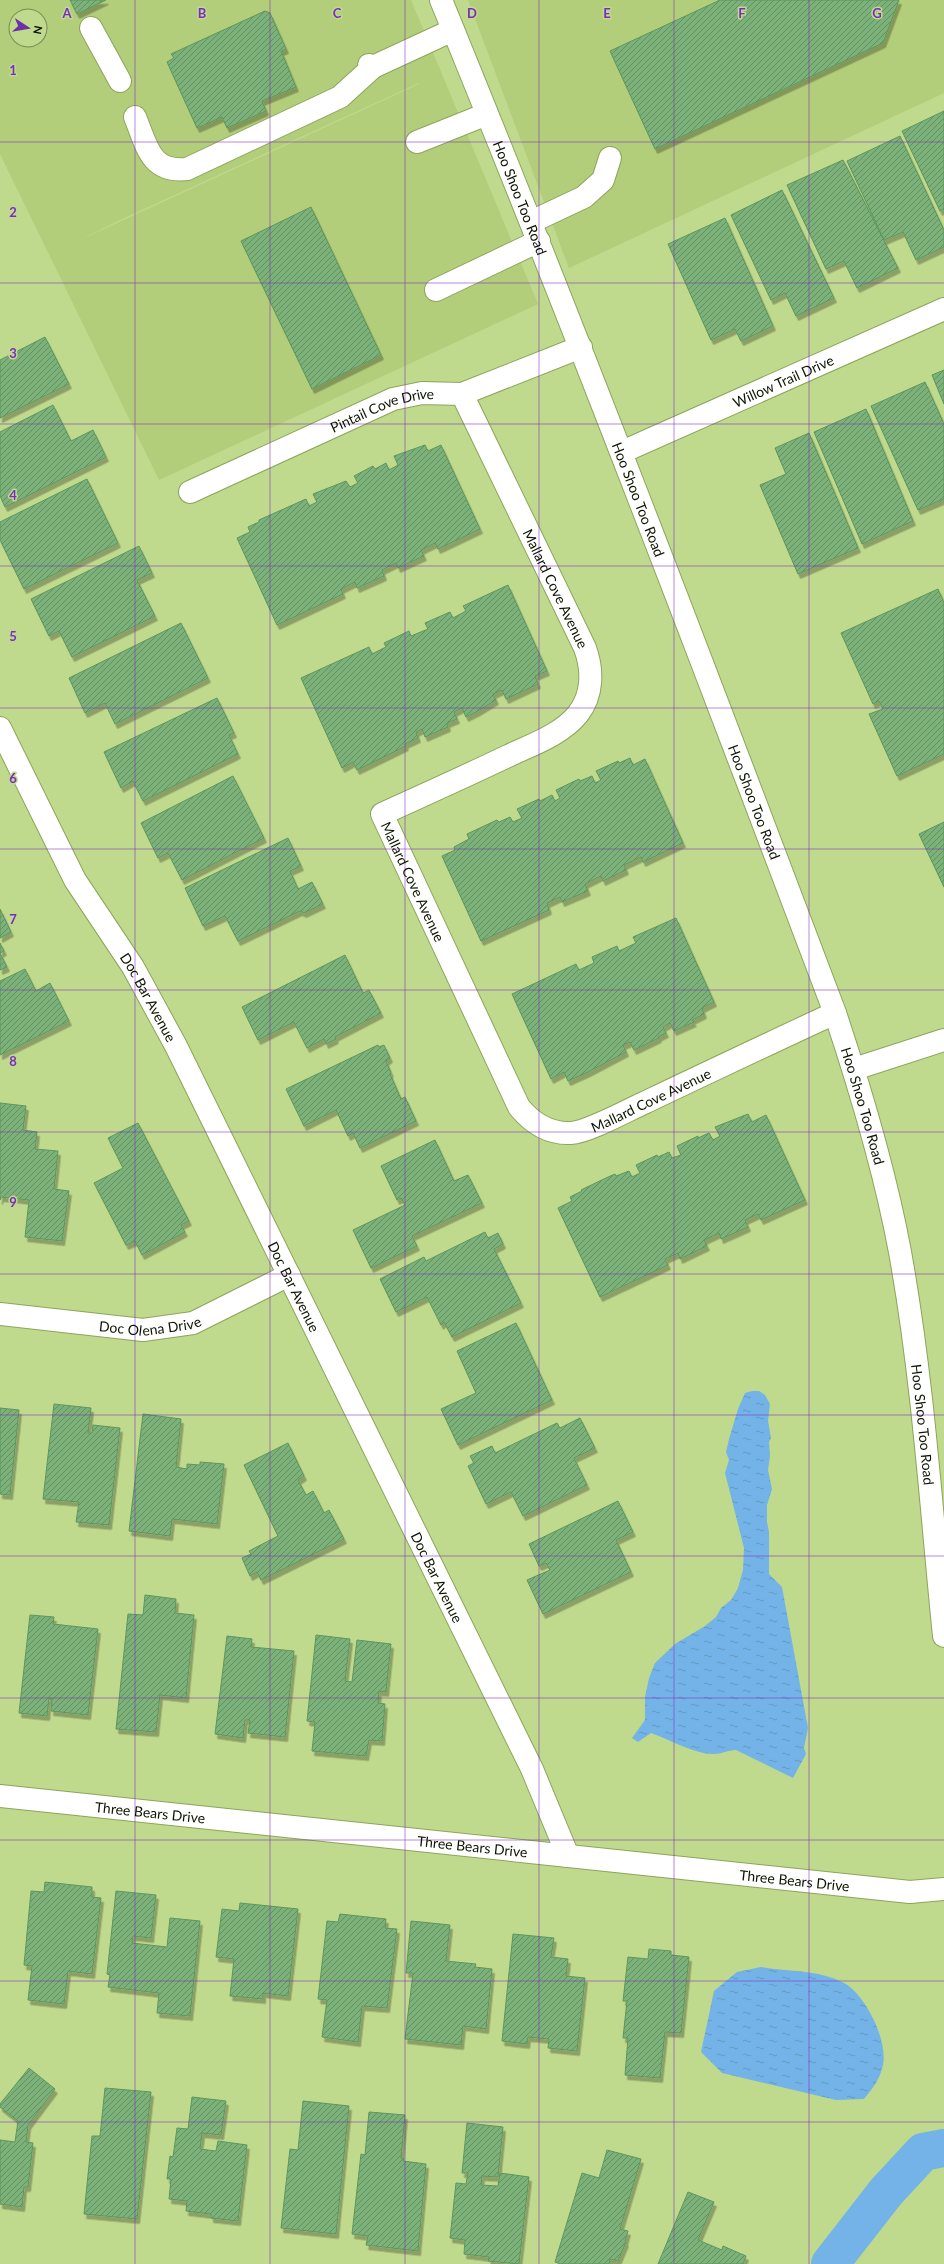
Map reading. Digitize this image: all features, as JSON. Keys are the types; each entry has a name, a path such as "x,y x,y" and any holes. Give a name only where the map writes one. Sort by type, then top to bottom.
{"street":[{"name":"Hoo Shoo Too Road","path":"441,0 622,452 835,1013 854,1069 879,1160 900,1252 911,1320 944,1636"},
{"path":"91,28 120,81"},
{"path":"135,117 152,158 160,166 174,170 188,169 340,97 371,66 453,30"},
{"path":"417,142 487,114"},
{"path":"436,290 535,232 584,197 603,180 610,158"},
{"name":"Willow Trail Drive","path":"622,452 944,309"},
{"name":"Pintail Cove Drive","path":"190,492 393,399 422,393 462,394 581,347"},
{"name":"Mallard Cove Avenue","path":"462,394 585,648 589,660 590,686 586,700 578,715 549,737 382,814 519,1107 527,1117 538,1125 558,1133 572,1133 626,1111 835,1013"},
{"name":"Doc Bar Avenue","path":"0,728 75,880 133,966 176,1046 532,1769 568,1856"},
{"path":"854,1069 944,1040"},
{"name":"Doc Olena Drive","path":"0,1314 143,1330 192,1323 289,1275"},
{"name":"Three Bears Drive","path":"0,1796 910,1892 944,1889"}],"shaded area":[{"path":"0,0 411,0 538,304 159,480 0,154","holes":["419,84 78,241 120,220"]},
{"path":"468,0 944,0 944,93 569,268"}],"water":[{"path":"759,1391 765,1395 770,1404 768,1421 771,1438 769,1442 770,1456 768,1470 772,1489 767,1505 767,1522 769,1532 769,1574 782,1587 808,1728 804,1748 806,1754 793,1778 736,1750 717,1754 699,1752 651,1733 638,1742 632,1738 645,1720 645,1697 649,1678 655,1663 675,1644 705,1626 716,1617 721,1608 731,1600 738,1588 743,1570 744,1548 725,1473 729,1460 726,1452 738,1409 745,1393"},
{"path":"761,1967 814,1973 834,1978 852,1989 860,1998 874,2020 879,2032 884,2055 880,2075 864,2099 836,2100 722,2073 701,2052 714,1991 737,1972"}],"building":[{"path":"70,0 106,0 77,14"},
{"path":"720,0 899,0 883,43 655,149 610,51"},
{"path":"265,11 270,13 286,49 281,51 296,87 262,101 266,111 227,128 222,117 197,128 167,62 174,58 171,54"},
{"path":"944,111 944,209 940,211 902,131"},
{"path":"900,136 944,230 944,247 916,260 903,232 884,240 847,161"},
{"path":"843,160 898,268 857,288 844,261 826,269 787,185"},
{"path":"782,190 834,298 796,316 785,293 771,300 731,215"},
{"path":"311,207 381,355 312,389 241,241"},
{"path":"725,218 773,326 741,341 735,329 711,340 668,244"},
{"path":"45,337 69,384 0,418 0,360"},
{"path":"944,370 944,404 932,375"},
{"path":"925,382 944,424 944,499 918,510 871,406"},
{"path":"53,405 71,441 93,430 106,457 5,507 0,496 0,432"},
{"path":"866,409 913,521 862,544 814,432"},
{"path":"809,433 858,548 798,574 760,485 786,474 775,448"},
{"path":"425,445 428,451 441,445 480,529 438,549 435,543 421,550 424,556 398,568 396,563 382,570 384,576 357,588 355,582 341,589 343,594 277,625 237,538 250,532 248,527 259,522 259,520 306,499 309,506 317,502 313,494 346,481 350,487 358,483 354,476 373,466 375,469 386,463 389,470 398,465 394,456"},
{"path":"87,479 118,543 24,589 0,540 0,522"},
{"path":"139,546 152,573 137,580 155,616 72,657 59,631 49,636 31,599"},
{"path":"508,585 547,671 535,676 538,684 506,699 502,690 493,694 496,700 466,717 462,708 454,712 457,719 447,723 448,727 425,737 422,729 416,732 418,738 405,744 406,746 357,770 353,762 342,768 301,678 369,647 372,654 386,647 384,643 409,631 411,636 428,629 425,623 450,612 453,618 466,611 463,606"},
{"path":"938,589 944,603 944,754 897,776 869,714 883,709 879,701 873,704 841,633"},
{"path":"181,623 208,678 115,724 105,703 85,713 69,678"},
{"path":"217,698 234,733 229,735 238,754 143,801 133,781 121,788 104,752"},
{"path":"630,758 633,765 645,759 683,843 643,862 641,857 624,865 626,870 603,881 601,876 585,884 588,891 562,902 560,897 547,903 549,910 481,941 442,856 455,850 454,847 469,839 467,834 497,820 499,822 510,817 513,822 522,818 517,809 552,795 555,801 560,798 556,790 579,779 580,781 592,776 595,783 601,780 596,771 618,761 619,763"},
{"path":"233,776 264,838 182,880 168,853 158,858 141,823"},
{"path":"944,822 944,887 919,834"},
{"path":"288,838 301,866 290,871 298,889 312,882 323,904 304,913 300,911 238,941 225,916 203,926 185,888"},
{"path":"0,909 11,932 0,938"},
{"path":"676,918 714,1002 702,1008 704,1014 692,1020 694,1022 674,1031 670,1023 663,1027 666,1033 634,1050 630,1042 623,1045 626,1052 568,1081 564,1072 551,1079 512,994 576,964 579,970 594,963 592,957 617,946 619,951 636,943 633,937"},
{"path":"0,943 4,951 0,953"},
{"path":"0,953 7,967 0,970"},
{"path":"345,955 363,993 369,990 381,1013 335,1037 336,1039 326,1044 324,1039 307,1048 294,1022 258,1040 242,1007"},
{"path":"25,969 36,991 50,983 69,1021 0,1055 0,981"},
{"path":"378,1045 379,1047 384,1045 390,1058 386,1061 391,1073 390,1074 401,1099 405,1097 416,1121 360,1148 353,1133 348,1136 336,1110 304,1126 286,1089"},
{"path":"0,1103 26,1106 23,1130 37,1132 35,1149 58,1151 54,1189 69,1191 62,1241 25,1237 29,1200 1,1197 0,1200"},
{"path":"748,1114 752,1122 766,1115 805,1200 761,1220 758,1214 745,1220 748,1227 721,1239 719,1233 704,1240 707,1246 680,1259 678,1253 665,1259 668,1265 600,1297 558,1208 572,1201 570,1197 582,1191 581,1190 615,1174 616,1176 629,1171 632,1177 640,1173 636,1165 657,1155 658,1157 669,1152 672,1158 681,1155 677,1146 698,1136 698,1138 709,1133 713,1140 720,1136 715,1127"},
{"path":"138,1123 189,1221 181,1225 185,1232 142,1255 135,1241 126,1245 94,1183 123,1168 108,1138"},
{"path":"435,1140 454,1181 468,1175 482,1203 412,1236 417,1246 371,1268 353,1230 405,1205 401,1198 397,1200 381,1166"},
{"path":"485,1232 488,1238 498,1233 503,1244 494,1249 521,1303 452,1337 444,1322 441,1325 427,1297 396,1312 380,1279 424,1257 426,1261"},
{"path":"516,1323 552,1400 458,1445 441,1409 476,1393 457,1351"},
{"path":"54,1404 91,1408 88,1433 92,1433 93,1425 120,1428 109,1525 76,1522 79,1502 43,1499"},
{"path":"0,1408 19,1410 10,1495 0,1494"},
{"path":"143,1414 181,1419 176,1467 187,1469 187,1464 200,1465 200,1462 224,1464 217,1524 172,1519 170,1536 129,1531"},
{"path":"580,1418 595,1448 574,1458 587,1485 523,1516 511,1492 486,1504 468,1466 474,1463 470,1456 492,1446 495,1453 557,1423 560,1428"},
{"path":"288,1443 304,1476 298,1480 306,1495 313,1491 324,1513 329,1510 344,1539 261,1580 257,1572 250,1576 242,1558 251,1554 249,1551 278,1536 244,1465"},
{"path":"618,1501 633,1532 616,1540 631,1572 543,1614 527,1580 550,1570 546,1563 539,1566 529,1544"},
{"path":"145,1595 176,1599 175,1613 194,1615 186,1698 160,1695 156,1732 116,1729 128,1614 143,1615"},
{"path":"30,1615 54,1617 53,1624 98,1629 88,1715 51,1711 52,1699 49,1698 47,1716 19,1713"},
{"path":"316,1635 350,1639 345,1681 352,1682 357,1640 391,1644 386,1692 379,1691 378,1703 385,1704 382,1741 369,1740 366,1756 312,1751 315,1722 307,1721"},
{"path":"227,1636 252,1639 251,1647 294,1651 285,1737 248,1733 250,1720 245,1720 243,1738 215,1734"},
{"path":"45,1882 92,1887 92,1897 101,1898 92,1974 68,1971 64,2004 28,2000 32,1966 24,1965 31,1891 44,1892"},
{"path":"116,1891 156,1895 151,1938 133,1936 132,1943 167,1947 170,1918 200,1921 190,2016 157,2013 159,1993 108,1987 110,1975 107,1974"},
{"path":"240,1903 298,1909 288,1996 263,1993 263,1999 230,1996 234,1959 216,1957 222,1909 239,1911"},
{"path":"340,1914 386,1919 385,1928 397,1929 387,2008 362,2006 358,2042 322,2037 327,2000 318,1999 327,1921 338,1922"},
{"path":"411,1921 450,1925 446,1961 476,1964 475,1967 492,1969 486,2029 463,2026 461,2045 405,2039 413,1973 406,1973"},
{"path":"513,1934 554,1938 551,1957 568,1959 566,1976 585,1978 577,2051 548,2048 549,2039 528,2037 527,2044 502,2041"},
{"path":"649,1949 671,1951 671,1955 689,1957 681,2033 665,2032 660,2078 625,2075 628,2038 623,2038 627,2001 623,2001 628,1957 648,1959"},
{"path":"29,2068 55,2089 28,2125 26,2142 33,2143 28,2187 24,2187 22,2207 0,2204 0,2140 15,2142 18,2121 0,2107 0,2104"},
{"path":"105,2088 151,2092 137,2219 84,2214 92,2136 100,2136"},
{"path":"192,2097 226,2101 221,2135 202,2133 200,2149 216,2151 218,2141 247,2145 238,2221 211,2218 211,2214 186,2211 187,2201 169,2199 171,2179 167,2179 170,2156 173,2157 177,2128 188,2129"},
{"path":"303,2101 349,2106 336,2234 281,2228 290,2149 298,2150"},
{"path":"369,2112 405,2115 401,2158 404,2158 403,2161 426,2164 418,2251 366,2245 368,2236 352,2234 361,2154 365,2155"},
{"path":"467,2123 503,2127 498,2177 482,2176 481,2185 498,2186 500,2173 529,2177 519,2264 488,2261 489,2257 464,2254 465,2240 450,2238 456,2183 466,2184 468,2173 462,2173"},
{"path":"607,2150 641,2159 620,2229 628,2231 626,2242 618,2261 610,2259 609,2264 561,2264 555,2262 582,2173 599,2178"},
{"path":"688,2192 714,2202 698,2240 722,2250 723,2246 746,2256 743,2264 658,2264"}],"waterway":[{"path":"830,2264 886,2192 923,2152 944,2148"}]}
